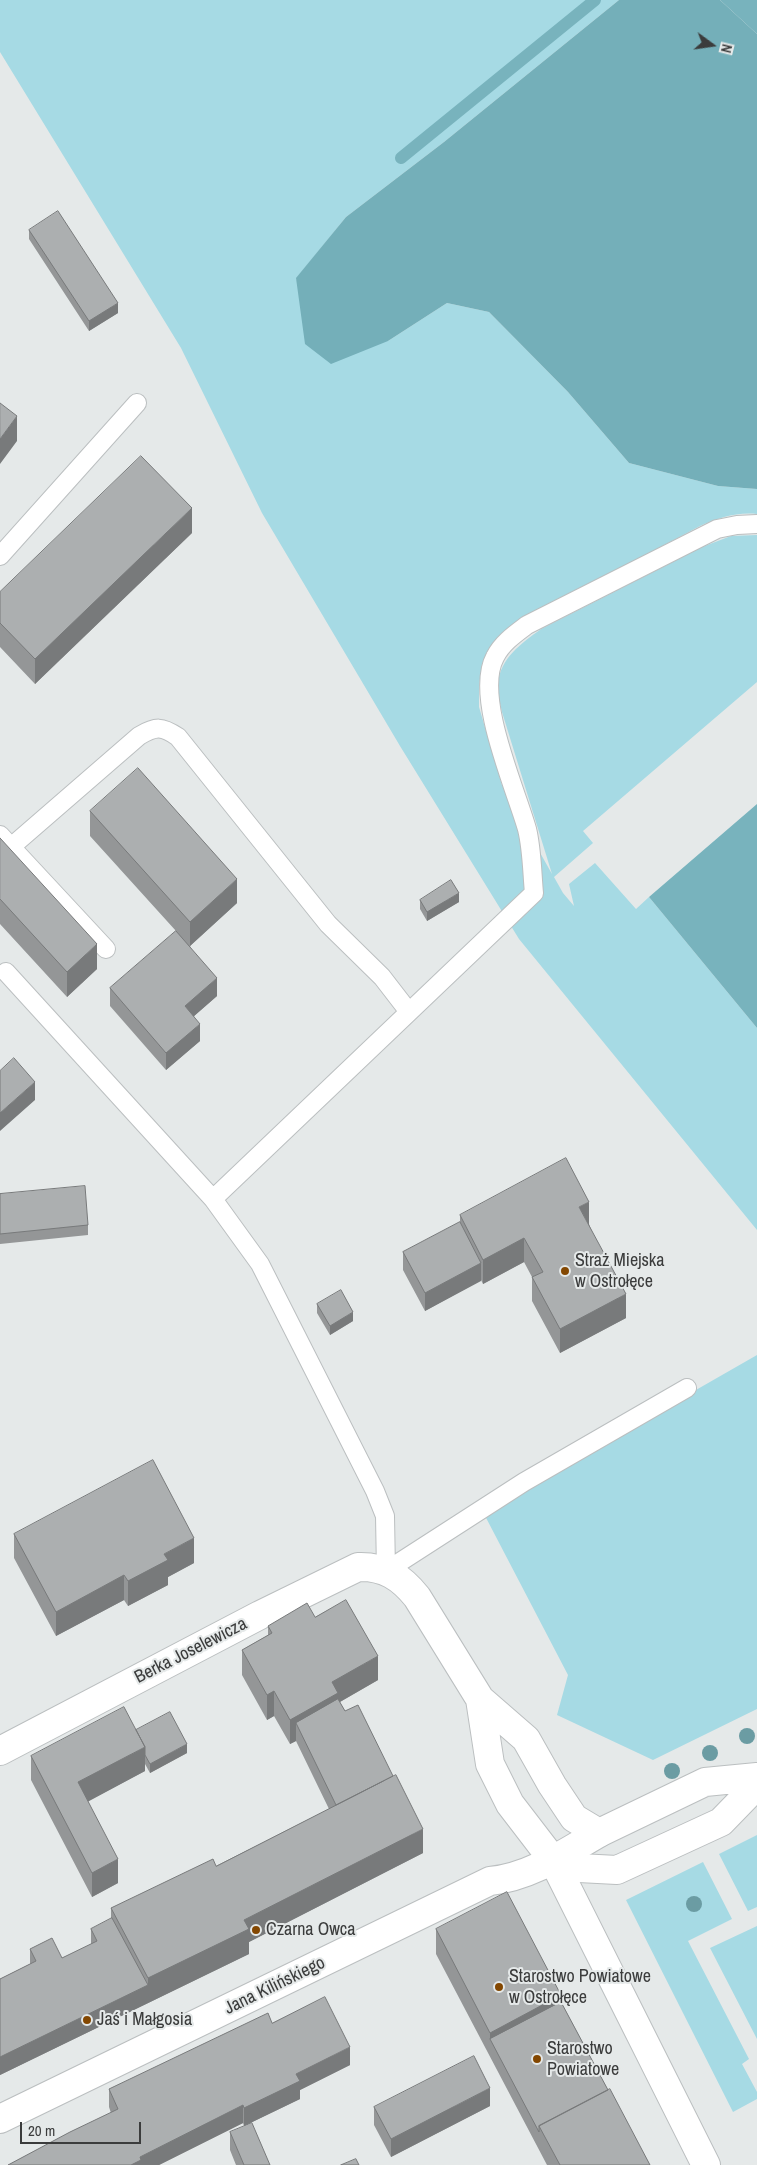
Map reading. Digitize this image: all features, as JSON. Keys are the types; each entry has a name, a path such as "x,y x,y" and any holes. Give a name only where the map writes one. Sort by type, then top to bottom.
{"street":[{"name":"Berka Joselewicza","path":"0,1751 260,1615 358,1567 369,1567 386,1571"},
{"path":"386,1571 404,1581 417,1597 480,1699 526,1738 552,1786 574,1818 599,1833"},
{"path":"480,1699 490,1764 510,1804 552,1860 706,2165"},
{"name":"Jana Kilińskiego","path":"0,2119 490,1881 508,1879 552,1860 599,1833 705,1782 757,1777"},
{"path":"552,1860 579,1868 617,1870 721,1822 757,1786"}],"lane":[{"path":"0,556 137,403"},
{"path":"213,1198 534,893 528,831 489,703 488,680 495,657 508,639 527,625 717,529 737,524 757,524"},
{"path":"106,949 6,841 139,736 151,729 166,728 178,737 328,924 382,977 409,1012"},
{"path":"6,972 213,1198 260,1264 375,1491 385,1516 386,1571"},
{"path":"386,1571 524,1482 687,1388"}],"shaded area":[{"path":"0,0 619,0 444,142 346,217 296,279 388,341 447,303 489,312 568,392 629,463 718,486 757,489 757,514 728,516 700,526 589,585 530,613 508,628 491,646 482,664 479,707 502,785 552,874 499,698 500,675 507,659 541,629 702,547 731,536 757,535 757,682 583,831 593,843 554,877 563,893 574,906 569,884 595,863 636,909 649,897 757,1028 757,1230 519,939 400,746 262,513 181,348 0,52"},
{"path":"619,0 720,0 757,34 757,489 718,486 629,463 568,392 489,312 447,303 388,341 331,364 305,344 296,278 346,217 444,142"},
{"path":"720,0 757,0 757,34"},
{"path":"757,804 757,1028 649,897"},
{"path":"757,1355 757,1709 653,1760 557,1715 568,1675 483,1512"},
{"path":"757,1835 757,1907 748,1911 719,1854"},
{"path":"703,1862 732,1919 688,1941 749,2059 742,2064 757,2092 757,2099 733,2112 626,1900"},
{"path":"757,1926 757,2039 710,1948"}],"building":[{"path":"58,211 118,303 89,321 29,230"},
{"path":"0,403 17,416 0,439"},
{"path":"141,456 192,508 35,659 0,623 0,592"},
{"path":"138,768 237,879 190,922 90,811"},
{"path":"0,838 97,944 67,972 0,899"},
{"path":"451,880 459,893 427,912 420,900"},
{"path":"176,931 217,978 185,1006 200,1024 166,1053 110,988"},
{"path":"14,1058 35,1082 0,1113 0,1071"},
{"name":"Straż Miejska w Ostrołęce","path":"566,1158 589,1202 579,1207 626,1294 560,1329 532,1277 543,1272 524,1238 483,1260 460,1215"},
{"path":"85,1186 88,1225 0,1234 0,1194"},
{"path":"460,1222 481,1263 425,1293 403,1252"},
{"path":"341,1290 353,1312 330,1326 317,1304"},
{"path":"153,1460 194,1538 164,1554 168,1560 128,1581 124,1575 56,1612 14,1534"},
{"path":"346,1600 378,1656 332,1682 338,1693 290,1720 274,1691 267,1695 242,1650 272,1633 268,1626 307,1603 315,1617"},
{"path":"338,1699 345,1711 358,1705 393,1776 336,1805 296,1723"},
{"path":"124,1707 145,1747 78,1782 118,1859 92,1873 31,1756"},
{"path":"170,1712 187,1744 150,1764 145,1755 145,1747 136,1730"},
{"path":"396,1775 423,1829 244,1920 249,1929 148,1978 111,1908 213,1859 216,1866"},
{"name":"Starostwo Powiatowe w Ostrołęce","path":"507,1892 561,1995 490,2033 436,1929"},
{"path":"112,1918 148,1985 0,2057 0,1979 36,1961 30,1949 52,1938 62,1958 97,1941 91,1929"},
{"path":"325,1997 350,2047 296,2074 300,2081 244,2108 243,2105 140,2157 141,2160 131,2165 8,2165 118,2109 109,2089 268,2013 272,2023"},
{"path":"561,2002 608,2090 539,2126 539,2132 490,2039"},
{"path":"474,2056 490,2088 391,2139 374,2107"},
{"path":"610,2089 650,2165 560,2165 539,2126"},
{"path":"252,2123 270,2165 244,2165 230,2132"},
{"path":"356,2159 359,2165 341,2165"}],"waterway":[{"path":"401,158 595,0"}],"place":[{"name":"Straż Miejska w Ostrołęce","path":"565,1271"},
{"name":"Czarna Owca","path":"256,1930"},
{"name":"Starostwo Powiatowe w Ostrołęce","path":"499,1987"},
{"name":"Jaś i Małgosia","path":"87,2020"},
{"name":"Starostwo Powiatowe","path":"537,2059"}]}
